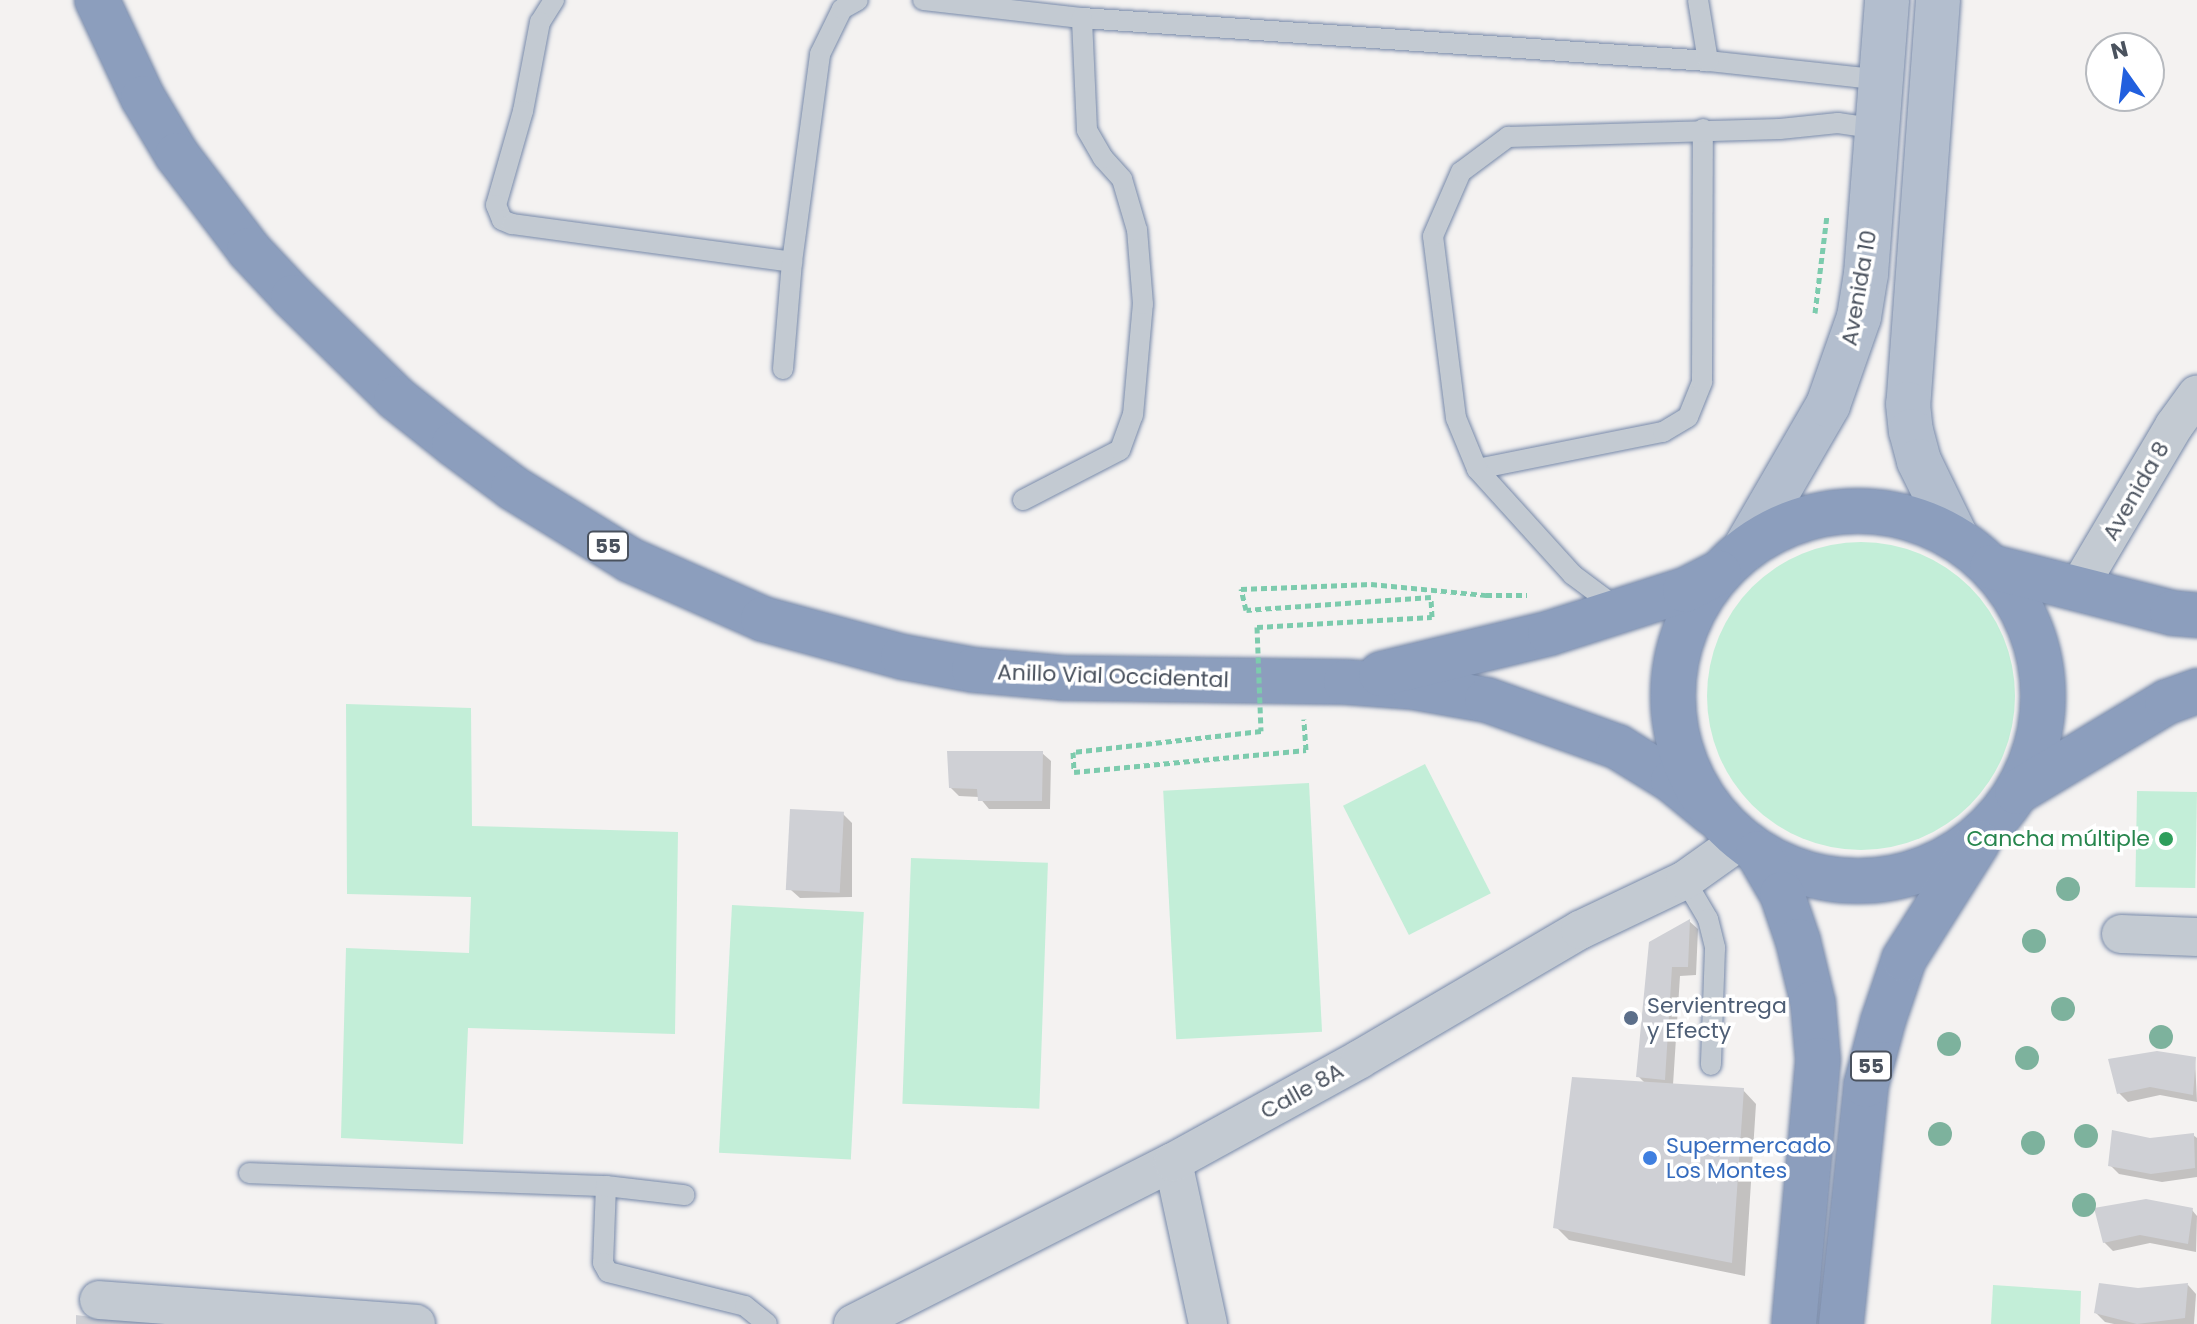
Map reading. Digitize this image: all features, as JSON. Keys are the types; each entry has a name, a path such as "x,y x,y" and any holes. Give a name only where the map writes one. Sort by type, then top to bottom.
{"highway":[{"name":"Anillo Vial Occidental","path":"97,0 143,98 177,155 249,250 293,297 396,398 454,444 513,488 630,560 763,619 903,657 974,670 1063,678 1346,682 1413,687 1487,700 1618,747 1673,781 1738,836"},
{"name":"55","path":"1794,1324 1818,1060 1813,1003 1798,941 1782,894 1693,783 1683,759 1672,711 1673,674 1682,637 1697,603 1732,561 1784,526 1827,514 1872,511 1916,520 1957,539 1992,567 2017,599 2035,636 2044,675 2043,716 2035,755 2017,792 1983,834 1904,959 1883,1021 1866,1085 1841,1324"},
{"name":"Anillo Vial Occidental","path":"1346,682 1550,633 1622,612 1685,590 1732,561"},
{"name":"55","path":"1992,567 2172,613 2197,615"},
{"name":"55","path":"2017,792 2167,702 2197,691"},
{"name":"55","path":"1738,836 1794,871 1834,880 1874,881 1914,873 1950,857 1983,834"}],"main road":[{"name":"Avenida 10","path":"1732,561 1810,439 1848,355 1866,274 1887,0"},
{"path":"1938,0 1908,404 1919,461 1957,539"}],"street":[{"name":"Avenida 8","path":"2077,590 2174,426 2197,394"},
{"name":"Calle 8A","path":"853,1324 1173,1162 1360,1059 1580,930 1685,880 1738,836"},
{"path":"2121,934 2197,937"},
{"path":"1173,1162 1208,1324"},
{"path":"99,1300 355,1322 416,1324"}],"lane":[{"path":"554,0 540,22 523,111 496,205 502,220 512,224 792,262"},
{"path":"783,369 792,262 820,54 842,9 858,0"},
{"path":"923,0 1082,18 1708,61 1882,80"},
{"path":"1698,0 1708,61"},
{"path":"1023,500 1120,450 1133,415 1143,304 1137,230 1122,179 1103,158 1087,130 1082,18"},
{"path":"1622,612 1573,575 1477,469 1456,418 1433,236 1461,172 1508,137 1780,129 1838,123 1878,129"},
{"path":"1477,469 1663,432 1688,417 1702,382 1703,129"},
{"path":"1685,880 1708,919 1715,948 1711,1065"},
{"path":"249,1173 606,1186 684,1195"},
{"path":"606,1186 603,1263 608,1272 745,1306 767,1324"}],"path":[{"path":"1295,586 1241,589 1246,610 1431,597 1432,617 1257,627 1261,731 1073,752 1074,772 1306,750 1300,681"}],"green space":[{"path":"1846,542 1876,542 1906,548 1934,560 1959,577 1980,598 1997,623 2009,651 2015,711 2004,755 1989,782 1970,805 1947,824 1920,839 1876,850 1846,850 1816,844 1788,832 1763,815 1742,794 1725,769 1713,741 1707,711 1707,681 1713,651 1725,623 1742,598 1763,577 1788,560 1816,548"},
{"path":"346,704 471,708 472,826 678,832 675,1034 468,1028 463,1144 341,1138 346,948 469,953 471,897 347,894"},
{"path":"1425,764 1491,893 1409,935 1343,806"},
{"path":"1309,783 1322,1032 1176,1039 1163,791"},
{"name":"Cancha múltiple","path":"2137,791 2197,792 2195,888 2135,887"},
{"path":"911,858 1048,863 1039,1109 902,1104"},
{"path":"732,905 864,912 851,1160 719,1153"},
{"path":"1993,1285 2081,1291 2080,1324 1991,1324"}],"building":[{"path":"947,751 1043,751 1042,801 978,801 977,789 949,788"},
{"path":"790,809 844,812 840,893 786,890"},
{"path":"1690,919 1688,967 1672,967 1665,1080 1636,1077 1649,942"},
{"path":"2157,1051 2196,1057 2193,1095 2150,1087 2117,1094 2108,1059"},
{"name":"Supermercado Los Montes","path":"1572,1077 1744,1088 1732,1263 1553,1228"},
{"path":"2112,1130 2150,1138 2194,1133 2195,1168 2151,1174 2108,1166"},
{"path":"2146,1199 2193,1208 2188,1244 2140,1235 2103,1243 2094,1208"},
{"path":"2099,1283 2138,1288 2188,1283 2185,1318 2137,1324 2094,1313"},
{"path":"76,1315 107,1319 168,1324 76,1324"}],"place":[{"name":"Cancha múltiple","path":"2166,839"},
{"name":"Servientrega y Efecty","path":"1631,1018"},
{"name":"Supermercado Los Montes","path":"1650,1158"}]}
